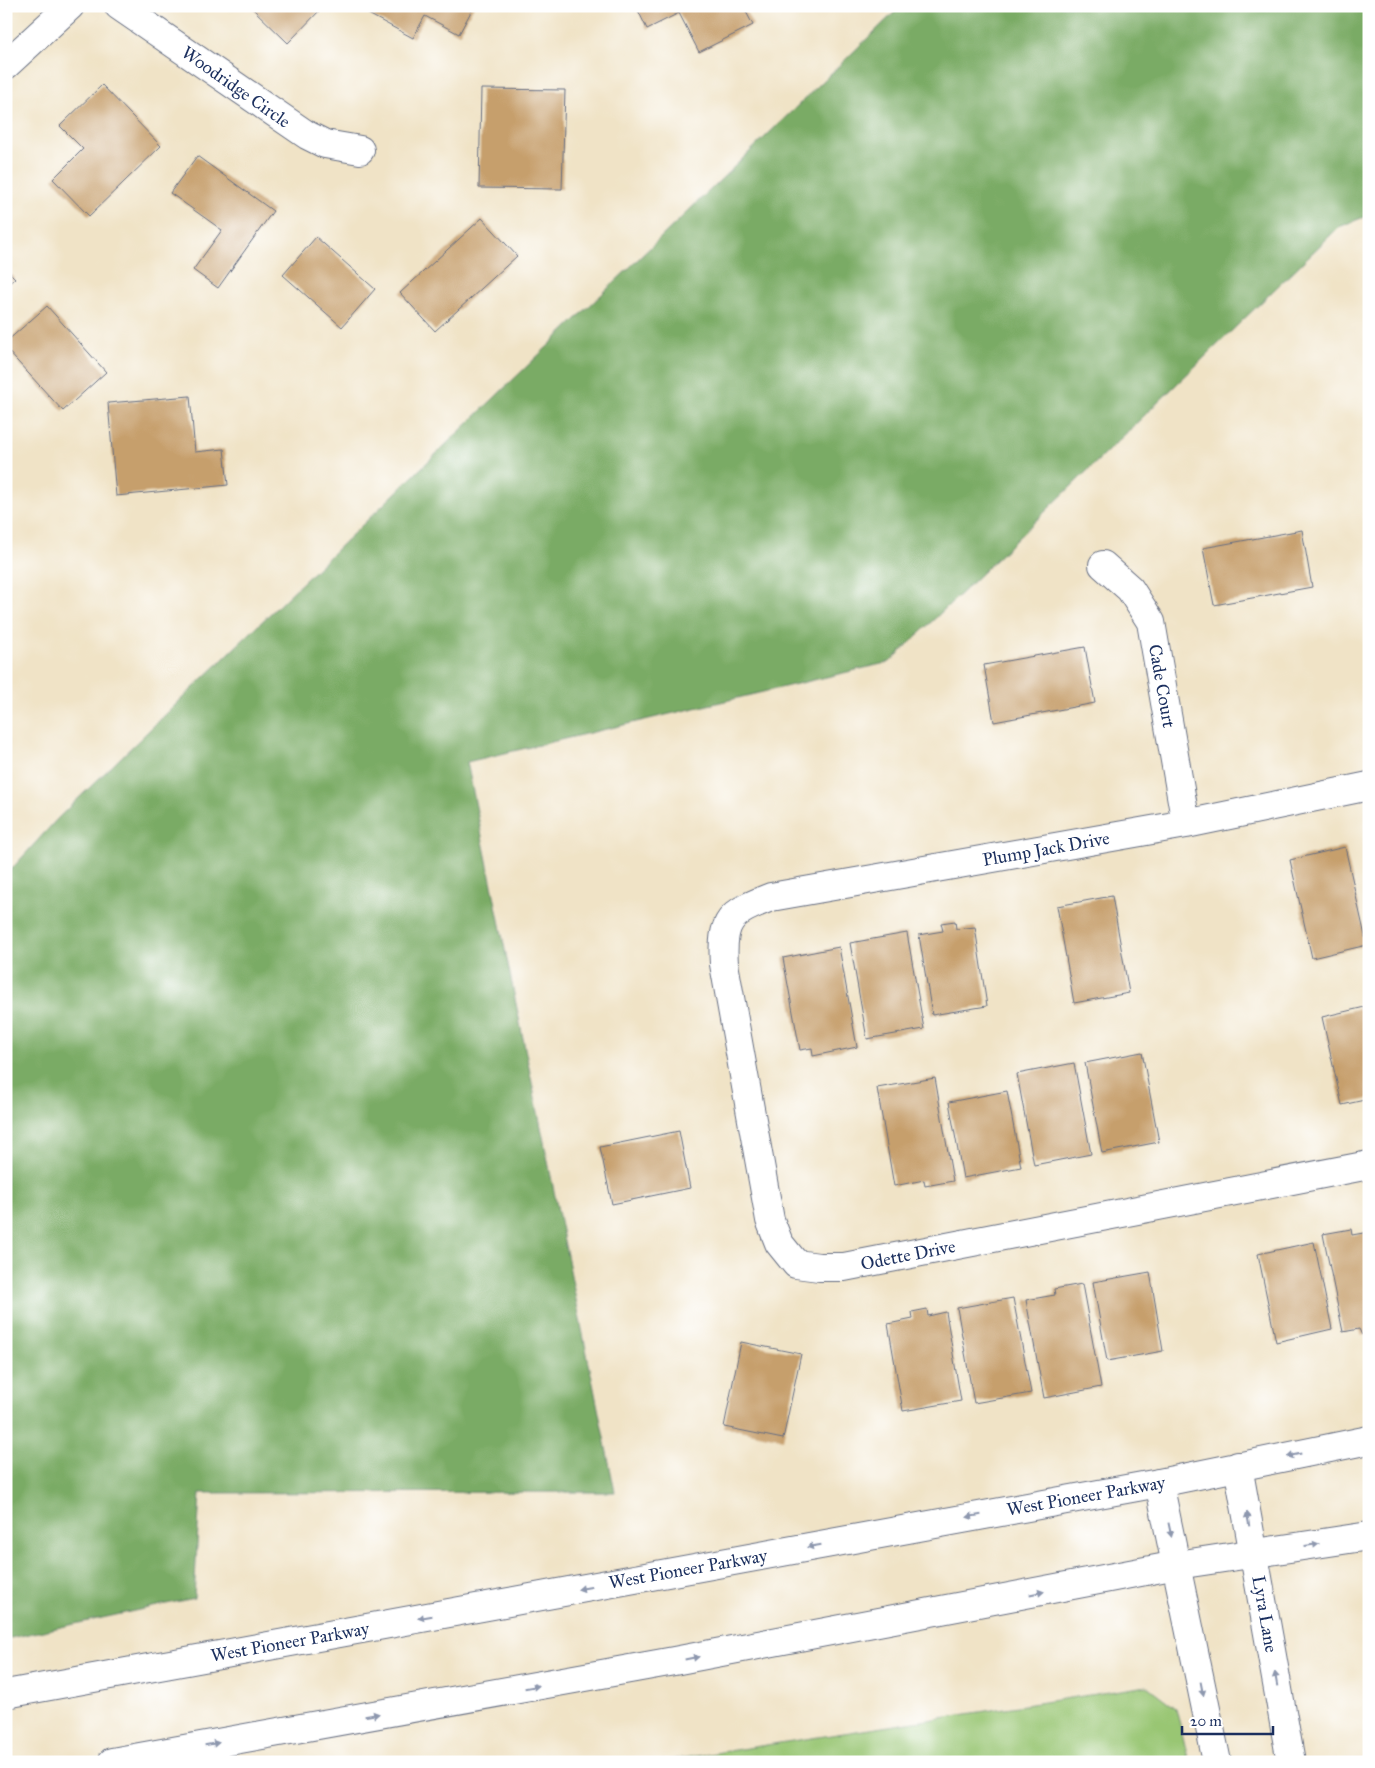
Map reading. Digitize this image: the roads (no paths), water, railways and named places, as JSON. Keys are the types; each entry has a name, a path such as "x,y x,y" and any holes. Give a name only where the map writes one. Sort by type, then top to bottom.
{"street":[{"path":"6,65 70,6"},
{"name":"Woodridge Circle","path":"119,6 307,135 325,144 360,150"},
{"name":"Cade Court","path":"1103,565 1130,589 1151,622 1186,824"},
{"name":"Plump Jack Drive","path":"728,920 747,906 771,897 1186,824 1369,786"},
{"name":"Odette Drive","path":"728,920 723,941 724,964 770,1220 779,1243 796,1264 844,1267 1369,1165"},
{"name":"West Pioneer Parkway","path":"6,1694 1159,1482 1369,1440"},
{"name":"Lyra Lane","path":"1238,1466 1291,1762"},
{"path":"1159,1482 1216,1762"},
{"path":"112,1762 674,1661 1177,1565 1369,1536"}]}
